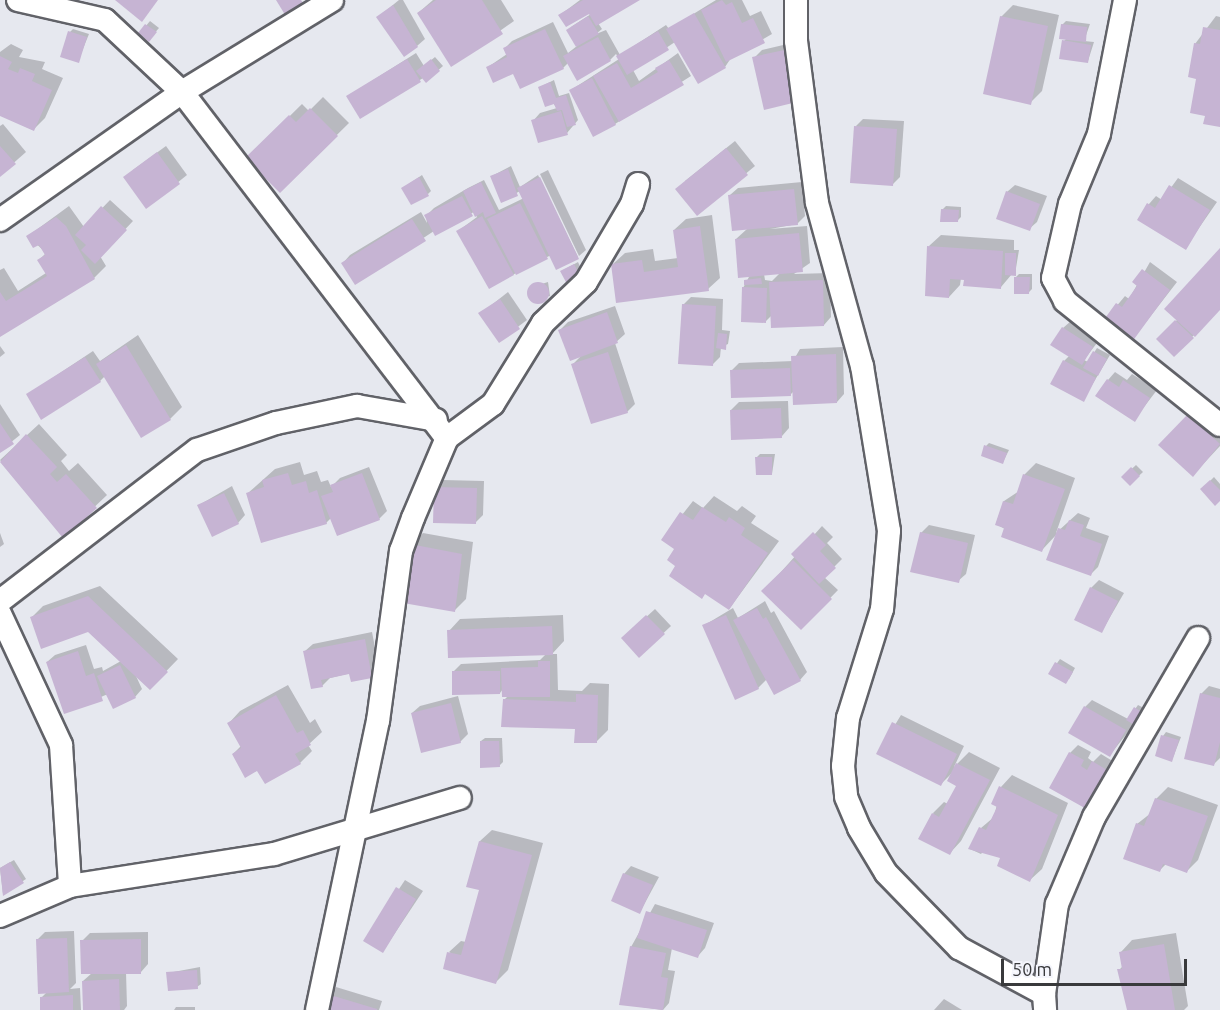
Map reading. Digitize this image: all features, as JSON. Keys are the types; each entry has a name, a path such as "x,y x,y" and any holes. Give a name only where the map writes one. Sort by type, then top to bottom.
{"street":[{"path":"18,0 105,20 182,92 441,429"},
{"path":"0,220 182,92 332,0"},
{"path":"796,0 796,41 817,203 862,366 889,531 882,609 848,718 843,766 846,796 859,828 886,873 959,948 1045,1002 1057,904 1085,838 1198,638"},
{"path":"1125,0 1099,134 1070,204 1053,278 1065,301 1220,425"},
{"path":"0,601 197,450 276,423 357,405 441,429 493,404 543,323 586,282 632,204 638,184"},
{"path":"317,1010 333,948 352,833 378,721 401,551 441,429"},
{"path":"0,614 61,745 70,886"},
{"path":"0,916 70,886 274,854 352,833 460,798"}],"building":[{"path":"115,0 158,0 142,22"},
{"path":"276,0 301,0 306,7 287,18"},
{"path":"436,0 482,0 503,34 451,67 417,13"},
{"path":"583,0 640,0 596,26 589,14 566,27 558,15"},
{"path":"722,0 726,5 732,2 742,23 753,18 765,43 726,62 701,10"},
{"path":"393,5 418,47 404,57 376,17"},
{"path":"694,13 726,68 698,84 666,29"},
{"path":"588,16 599,34 576,47 566,30"},
{"path":"1000,16 1048,26 1031,105 983,94"},
{"path":"145,24 157,32 149,42 138,33"},
{"path":"1061,24 1087,27 1086,42 1059,39"},
{"path":"1203,27 1220,30 1220,127 1203,124 1205,116 1190,113 1196,79 1188,77 1194,43 1200,44"},
{"path":"545,29 564,69 520,89 513,74 493,83 486,67 507,57 503,48"},
{"path":"68,31 87,37 79,63 60,57"},
{"path":"658,31 669,50 627,75 616,56"},
{"path":"598,37 611,61 577,81 563,56"},
{"path":"1062,40 1091,45 1088,63 1059,59"},
{"path":"789,49 801,101 764,110 752,57"},
{"path":"0,56 12,62 8,69 18,73 20,68 35,74 32,81 52,90 34,131 0,116"},
{"path":"407,59 421,82 360,119 346,96"},
{"path":"431,59 440,71 426,83 416,71"},
{"path":"669,60 684,85 619,122 593,76 617,63 631,88 658,72 655,68"},
{"path":"592,78 616,125 593,137 569,90"},
{"path":"550,82 556,98 566,95 576,125 567,127 562,110 557,111 554,104 545,107 538,87"},
{"path":"310,108 338,136 280,193 245,158 289,115 296,122"},
{"path":"561,111 568,135 538,143 531,120"},
{"path":"854,126 897,129 893,186 850,183"},
{"path":"0,146 16,164 0,177"},
{"path":"726,148 748,175 697,216 675,189"},
{"path":"157,152 180,184 146,209 123,177"},
{"path":"508,169 518,196 501,203 490,176"},
{"path":"419,177 429,196 411,205 401,188"},
{"path":"540,177 579,259 556,270 517,188"},
{"path":"481,182 496,213 485,218 483,212 475,217 463,191"},
{"path":"1169,185 1210,210 1186,250 1137,220 1147,203 1155,208"},
{"path":"794,189 798,225 732,231 728,195"},
{"path":"1006,191 1040,204 1030,231 996,219"},
{"path":"462,196 473,216 435,236 424,215"},
{"path":"520,203 548,259 516,275 487,219"},
{"path":"101,206 127,230 95,264 81,250 86,245 75,235"},
{"path":"941,209 959,210 958,222 940,222"},
{"path":"482,216 514,275 489,289 456,231"},
{"path":"56,217 66,226 95,279 0,337 0,292 6,301 47,276 37,260 45,255 39,245 33,248 26,236"},
{"path":"412,219 426,241 355,285 341,263"},
{"path":"700,226 709,291 616,303 611,264 642,260 644,272 678,267 673,230"},
{"path":"799,233 803,272 738,278 735,239"},
{"path":"927,246 1003,251 1001,289 963,286 964,280 950,279 949,298 925,296"},
{"path":"1220,248 1220,310 1195,337 1164,309"},
{"path":"1005,253 1016,253 1016,276 1005,275"},
{"path":"574,264 581,278 567,284 560,271"},
{"path":"1142,269 1170,290 1132,342 1103,321 1116,303 1122,307 1137,286 1132,282"},
{"path":"1014,277 1030,277 1029,294 1014,294"},
{"path":"761,278 762,284 744,285 744,280"},
{"path":"823,280 824,326 771,328 769,282"},
{"path":"538,282 546,285 549,293 546,301 538,304 530,301 527,293 530,285"},
{"path":"742,287 767,288 766,323 741,322"},
{"path":"500,299 520,329 499,343 478,313"},
{"path":"682,304 716,306 713,366 678,364"},
{"path":"607,312 618,343 570,361 558,330"},
{"path":"1175,320 1194,338 1174,357 1156,339"},
{"path":"1062,327 1093,347 1082,365 1050,345"},
{"path":"718,333 727,334 726,350 716,348"},
{"path":"126,345 171,420 141,438 96,364"},
{"path":"1093,351 1107,359 1098,376 1083,368"},
{"path":"608,352 628,413 591,424 571,364"},
{"path":"836,354 837,403 793,405 791,356"},
{"path":"85,357 101,382 41,420 26,394"},
{"path":"1063,360 1096,378 1084,402 1050,384"},
{"path":"790,368 791,396 731,398 730,370"},
{"path":"1107,379 1119,387 1123,380 1150,398 1135,422 1095,396"},
{"path":"781,408 782,438 731,440 730,410"},
{"path":"1188,414 1220,444 1193,477 1158,445"},
{"path":"0,423 14,444 0,453"},
{"path":"26,434 57,467 50,474 57,482 66,474 97,508 63,538 0,462"},
{"path":"984,445 1007,453 1003,464 981,456"},
{"path":"755,457 772,457 772,475 756,475"},
{"path":"1131,467 1140,476 1130,486 1121,477"},
{"path":"288,473 292,485 306,481 309,493 317,490 327,524 261,543 246,493 264,487 262,480"},
{"path":"362,473 380,520 337,536 321,496 333,492 330,485"},
{"path":"1023,474 1065,489 1042,552 1001,537 1004,528 995,525 1003,501 1013,504"},
{"path":"1210,480 1220,490 1220,501 1215,506 1200,489"},
{"path":"434,487 477,488 476,524 433,523"},
{"path":"224,493 239,524 212,537 197,505"},
{"path":"702,507 726,522 729,517 745,528 741,535 768,553 729,610 705,594 702,599 669,576 675,566 667,560 674,549 661,540 680,512 693,520"},
{"path":"1069,520 1084,525 1080,536 1102,544 1091,576 1046,560 1058,528 1065,530"},
{"path":"813,532 826,545 820,551 836,568 819,584 791,554"},
{"path":"920,532 968,543 959,583 910,572"},
{"path":"410,544 462,554 455,612 403,603"},
{"path":"793,560 832,599 801,630 761,591"},
{"path":"1090,587 1118,601 1102,633 1074,620"},
{"path":"88,596 168,672 150,690 88,632 41,649 30,617"},
{"path":"757,608 763,619 766,617 801,681 774,695 733,620"},
{"path":"646,615 665,634 639,658 621,638"},
{"path":"726,615 759,689 735,700 702,625"},
{"path":"552,626 553,655 448,658 447,630"},
{"path":"365,639 372,678 351,682 349,674 321,680 323,687 311,689 303,651"},
{"path":"78,651 86,676 94,673 103,701 64,714 46,662"},
{"path":"538,661 550,661 550,697 502,697 501,668 538,667"},
{"path":"1055,662 1073,672 1066,684 1048,674"},
{"path":"120,665 136,698 113,709 97,676"},
{"path":"452,671 500,671 500,694 452,695"},
{"path":"1200,693 1220,698 1220,742 1214,766 1184,759"},
{"path":"576,694 598,695 597,743 574,743 575,729 501,727 503,699 576,702"},
{"path":"276,695 297,733 303,730 311,745 295,754 301,764 265,784 257,771 245,778 232,754 241,748 227,723"},
{"path":"451,703 461,743 421,753 411,713"},
{"path":"1084,706 1126,730 1110,757 1068,733"},
{"path":"1134,707 1143,713 1136,726 1126,720"},
{"path":"892,722 957,754 941,786 876,754"},
{"path":"1161,735 1179,740 1172,762 1155,756"},
{"path":"480,741 499,741 500,767 480,768"},
{"path":"1069,752 1084,760 1081,766 1087,770 1092,761 1112,773 1090,811 1049,788"},
{"path":"956,763 990,780 950,855 918,839 932,813 939,817 956,786 947,781"},
{"path":"999,786 1058,815 1030,882 997,866 1000,858 968,849 979,827 986,830 997,807 991,804"},
{"path":"1155,798 1208,816 1187,873 1163,864 1160,872 1123,859 1136,823 1144,826"},
{"path":"479,841 532,855 496,984 443,969 447,952 461,955 479,890 466,887"},
{"path":"10,862 24,883 3,896 0,868"},
{"path":"623,873 653,885 640,914 611,901"},
{"path":"396,887 416,899 383,953 363,941"},
{"path":"646,911 707,930 698,958 637,938"},
{"path":"67,938 69,992 38,994 36,939"},
{"path":"141,939 141,974 81,974 80,940"},
{"path":"1164,944 1175,1010 1127,1010 1117,969 1122,969 1119,952"},
{"path":"630,946 666,953 661,977 668,978 663,1010 619,1005"},
{"path":"197,970 198,989 168,991 166,972"},
{"path":"119,979 120,1010 83,1010 82,981"},
{"path":"327,994 377,1009 377,1010 321,1010"},
{"path":"73,995 73,1010 40,1010 40,997"}]}
